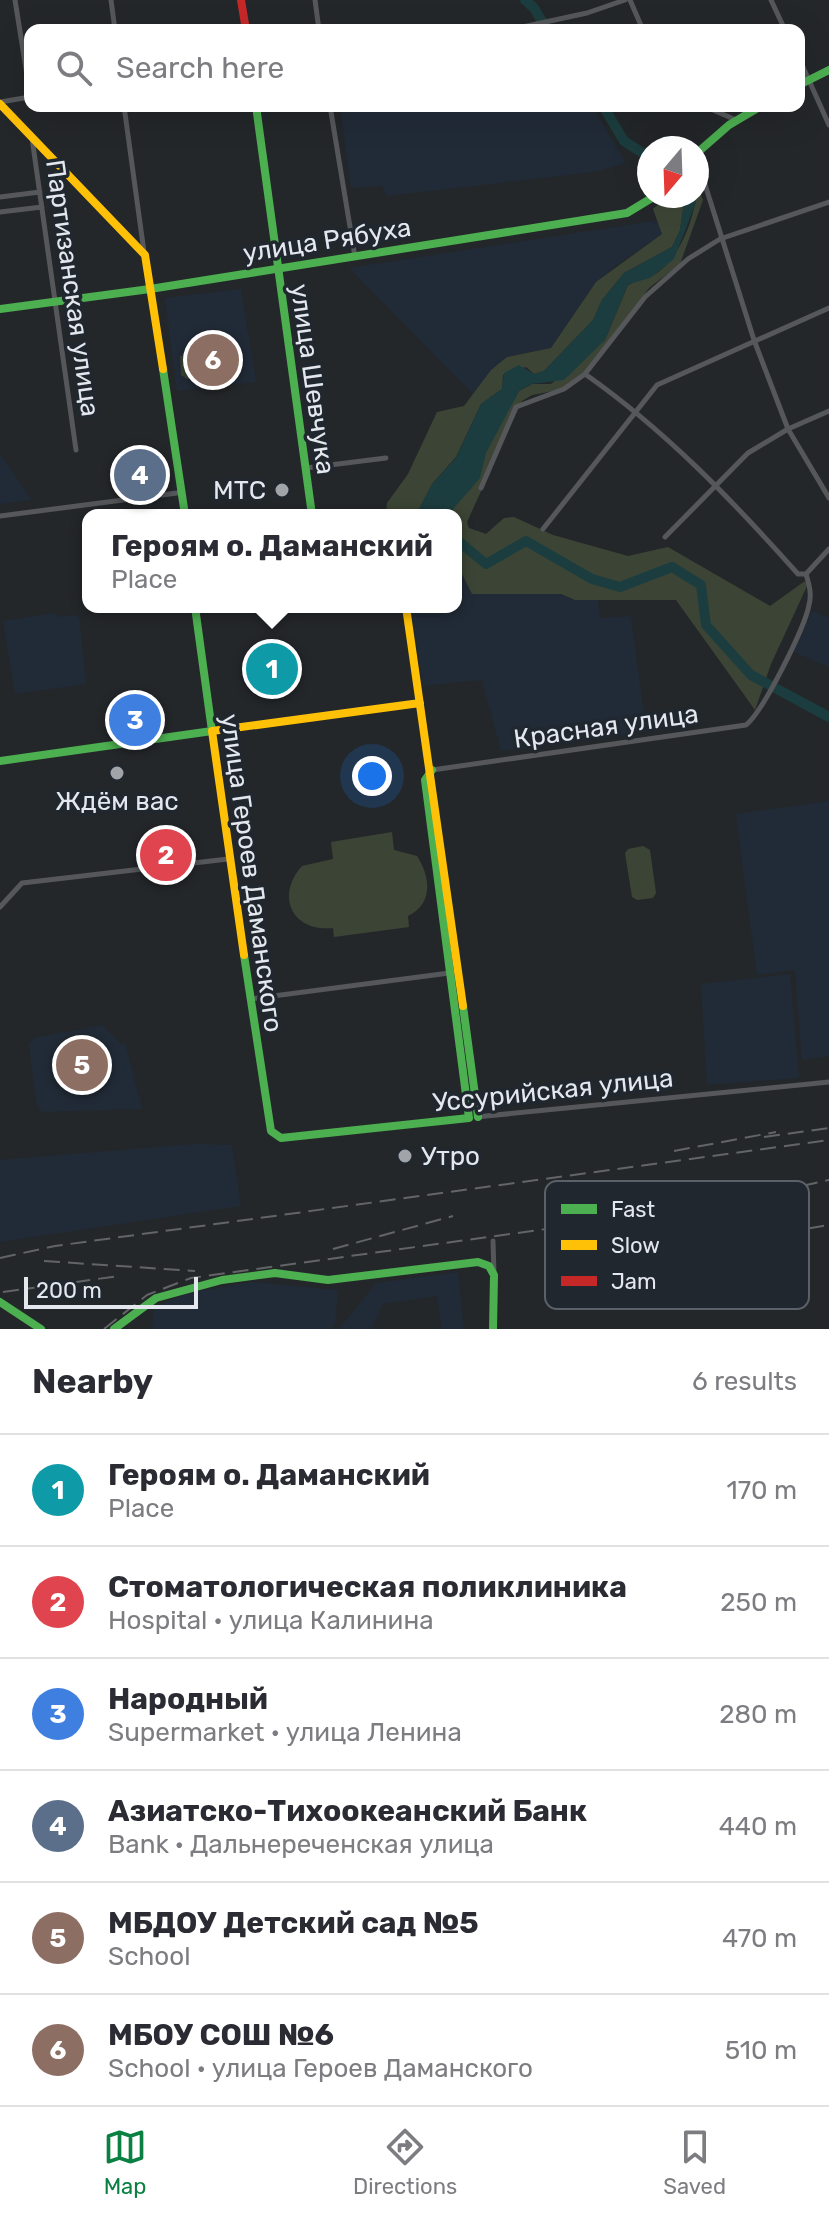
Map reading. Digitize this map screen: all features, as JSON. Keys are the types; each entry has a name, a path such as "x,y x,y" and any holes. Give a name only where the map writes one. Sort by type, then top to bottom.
{"main road":[{"path":"241,0 245,24"},
{"path":"805,81 829,70"},
{"path":"0,103 145,255 184,509"},
{"name":"улица Шевчука","path":"257,112 311,509"},
{"path":"709,145 736,120 750,112"},
{"name":"улица Рябуха","path":"0,309 355,257 627,213 637,207"},
{"name":"улица Героев Даманского","path":"196,613 267,1121 271,1131 281,1138"},
{"path":"407,613 432,770 453,972 473,1117"},
{"path":"0,761 420,703"},
{"name":"Уссурийская улица","path":"281,1138 473,1117"},
{"path":"114,1329 167,1294 243,1277 275,1273 328,1280 478,1262 489,1266 494,1275 493,1329"},
{"path":"0,1302 25,1324 41,1329"}],"street":[{"path":"15,0 24,58"},
{"path":"111,0 114,24"},
{"path":"315,0 318,24"},
{"path":"543,24 628,0 640,24"},
{"path":"771,0 782,24"},
{"path":"805,71 829,125"},
{"path":"0,103 24,97"},
{"path":"125,112 145,255"},
{"path":"331,112 355,257"},
{"path":"718,112 736,120"},
{"name":"Партизанская улица","path":"31,133 76,450"},
{"path":"0,197 40,192"},
{"path":"709,199 754,340 788,429 829,498"},
{"path":"481,488 516,407 564,389 585,374 660,281 720,239 829,202"},
{"path":"0,212 42,207"},
{"path":"543,529 635,409 662,381 829,308"},
{"path":"585,374 635,409 718,484 798,574 806,574 829,549"},
{"path":"665,537 748,453 788,429 829,411"},
{"path":"306,468 386,458"},
{"path":"0,516 177,493"},
{"name":"Красная улица","path":"432,770 741,727 756,716 769,694 809,605 806,574"},
{"path":"0,907 22,883 228,859"},
{"path":"249,999 453,972"},
{"name":"Уссурийская улица","path":"473,1117 829,1082"},
{"path":"493,1241 494,1275"}],"shaded area":[{"path":"341,112 596,112 626,163 594,172 387,196 382,186 351,188"},
{"path":"683,208 694,208 674,259 650,278 628,284 605,340 564,380 531,384 519,391 486,453 480,478 453,509 419,509 432,484 456,458 481,404 502,389 504,373 519,365 534,374 544,371 593,320 602,300 624,273 672,247 680,230"},
{"path":"659,220 662,234 614,267 590,290 551,348 507,357 491,370 474,395 349,268"},
{"path":"241,289 256,382 177,391 165,298"},
{"path":"0,454 16,477 31,500 0,504"},
{"path":"462,574 472,594 561,594 575,600 598,600 600,618 631,616 646,732 501,751 482,680 423,686 412,613 462,613"},
{"path":"812,611 829,618 829,667 794,652"},
{"path":"55,613 59,617 79,615 86,684 15,694 3,621"},
{"path":"829,801 829,1056 802,1060 795,970 757,975 736,814"},
{"path":"790,974 799,1078 707,1085 701,984"},
{"path":"102,1025 121,1044 125,1042 142,1109 41,1112 36,1101 29,1044 34,1038"},
{"path":"194,1144 232,1145 241,1206 0,1242 0,1160"},
{"path":"458,1272 464,1329 442,1329 437,1296 383,1304 371,1329 339,1329 376,1283"},
{"path":"250,1282 338,1290 335,1324 331,1329 152,1329 154,1307 188,1293"}],"green space":[{"path":"683,208 680,230 672,247 624,273 602,300 593,320 544,371 534,374 526,367 503,375 502,389 481,404 456,457 432,484 419,509 386,509 387,503 408,474 437,412 464,406 491,370 507,357 551,348 596,282 662,234 653,209"},
{"path":"700,208 680,264 649,288 582,375 564,389 532,395 522,401 467,522 469,528 486,534 504,518 514,517 553,535 628,556 668,547 770,606 805,581 807,586 771,664 755,710 676,600 575,600 561,594 472,594 462,574 462,509 452,509 458,499 471,489 485,453 519,391 532,384 551,384 605,340 628,285 652,276 671,260 685,236 694,209"},
{"path":"227,348 233,367 229,373 187,379 181,375 180,356"},
{"path":"392,832 394,850 417,856 427,881 426,898 408,916 409,927 334,937 333,928 319,928 298,918 289,900 294,877 302,866 333,859 331,842"},
{"path":"643,846 650,850 656,893 653,898 637,900 632,897 625,853 628,849"}],"waterway":[{"path":"525,0 543,24"},
{"path":"607,112 624,141 637,149"},
{"path":"462,544 486,564 526,541 592,579 620,587 672,567 701,585 706,625 751,675 829,717"}],"railway":[{"path":"764,1137 829,1128"},
{"path":"674,1151 776,1132"},
{"path":"0,1258 55,1246 829,1140"},
{"path":"809,1184 829,1180"},
{"path":"333,1249 453,1216"},
{"path":"809,1228 829,1225"},
{"path":"104,1329 147,1295 191,1278 545,1229"},
{"path":"44,1261 195,1271"},
{"path":"3,1292 119,1276"}],"traffic: fast":[{"path":"805,82 829,70"},
{"path":"257,112 311,509"},
{"path":"709,142 751,112"},
{"path":"0,309 150,289 627,213 637,207"},
{"path":"163,369 184,509"},
{"path":"0,761 212,731 196,613"},
{"path":"244,955 271,1131 281,1138 469,1118 425,780 432,770"},
{"path":"463,1006 478,1117"},
{"path":"114,1329 156,1298 222,1280 275,1273 328,1280 478,1262 489,1266 494,1275 493,1329"},
{"path":"0,1302 41,1329"}],"traffic: slow":[{"path":"0,104 145,255 163,369"},
{"path":"407,613 463,1006"},
{"path":"244,955 212,731 420,703"}],"traffic: jam":[{"path":"241,0 245,24"}],"place":[{"name":"МБОУ СОШ №6","path":"213,360"},
{"name":"Азиатско-Тихоокеанский Банк","path":"140,475"},
{"name":"МТС","path":"282,490"},
{"name":"Героям о. Даманский","path":"272,669"},
{"name":"Народный","path":"135,720"},
{"name":"Ждём вас","path":"117,773"},
{"name":"Стоматологическая поликлиника","path":"166,855"},
{"name":"МБДОУ Детский сад №5","path":"82,1065"},
{"name":"Утро","path":"405,1156"}]}
